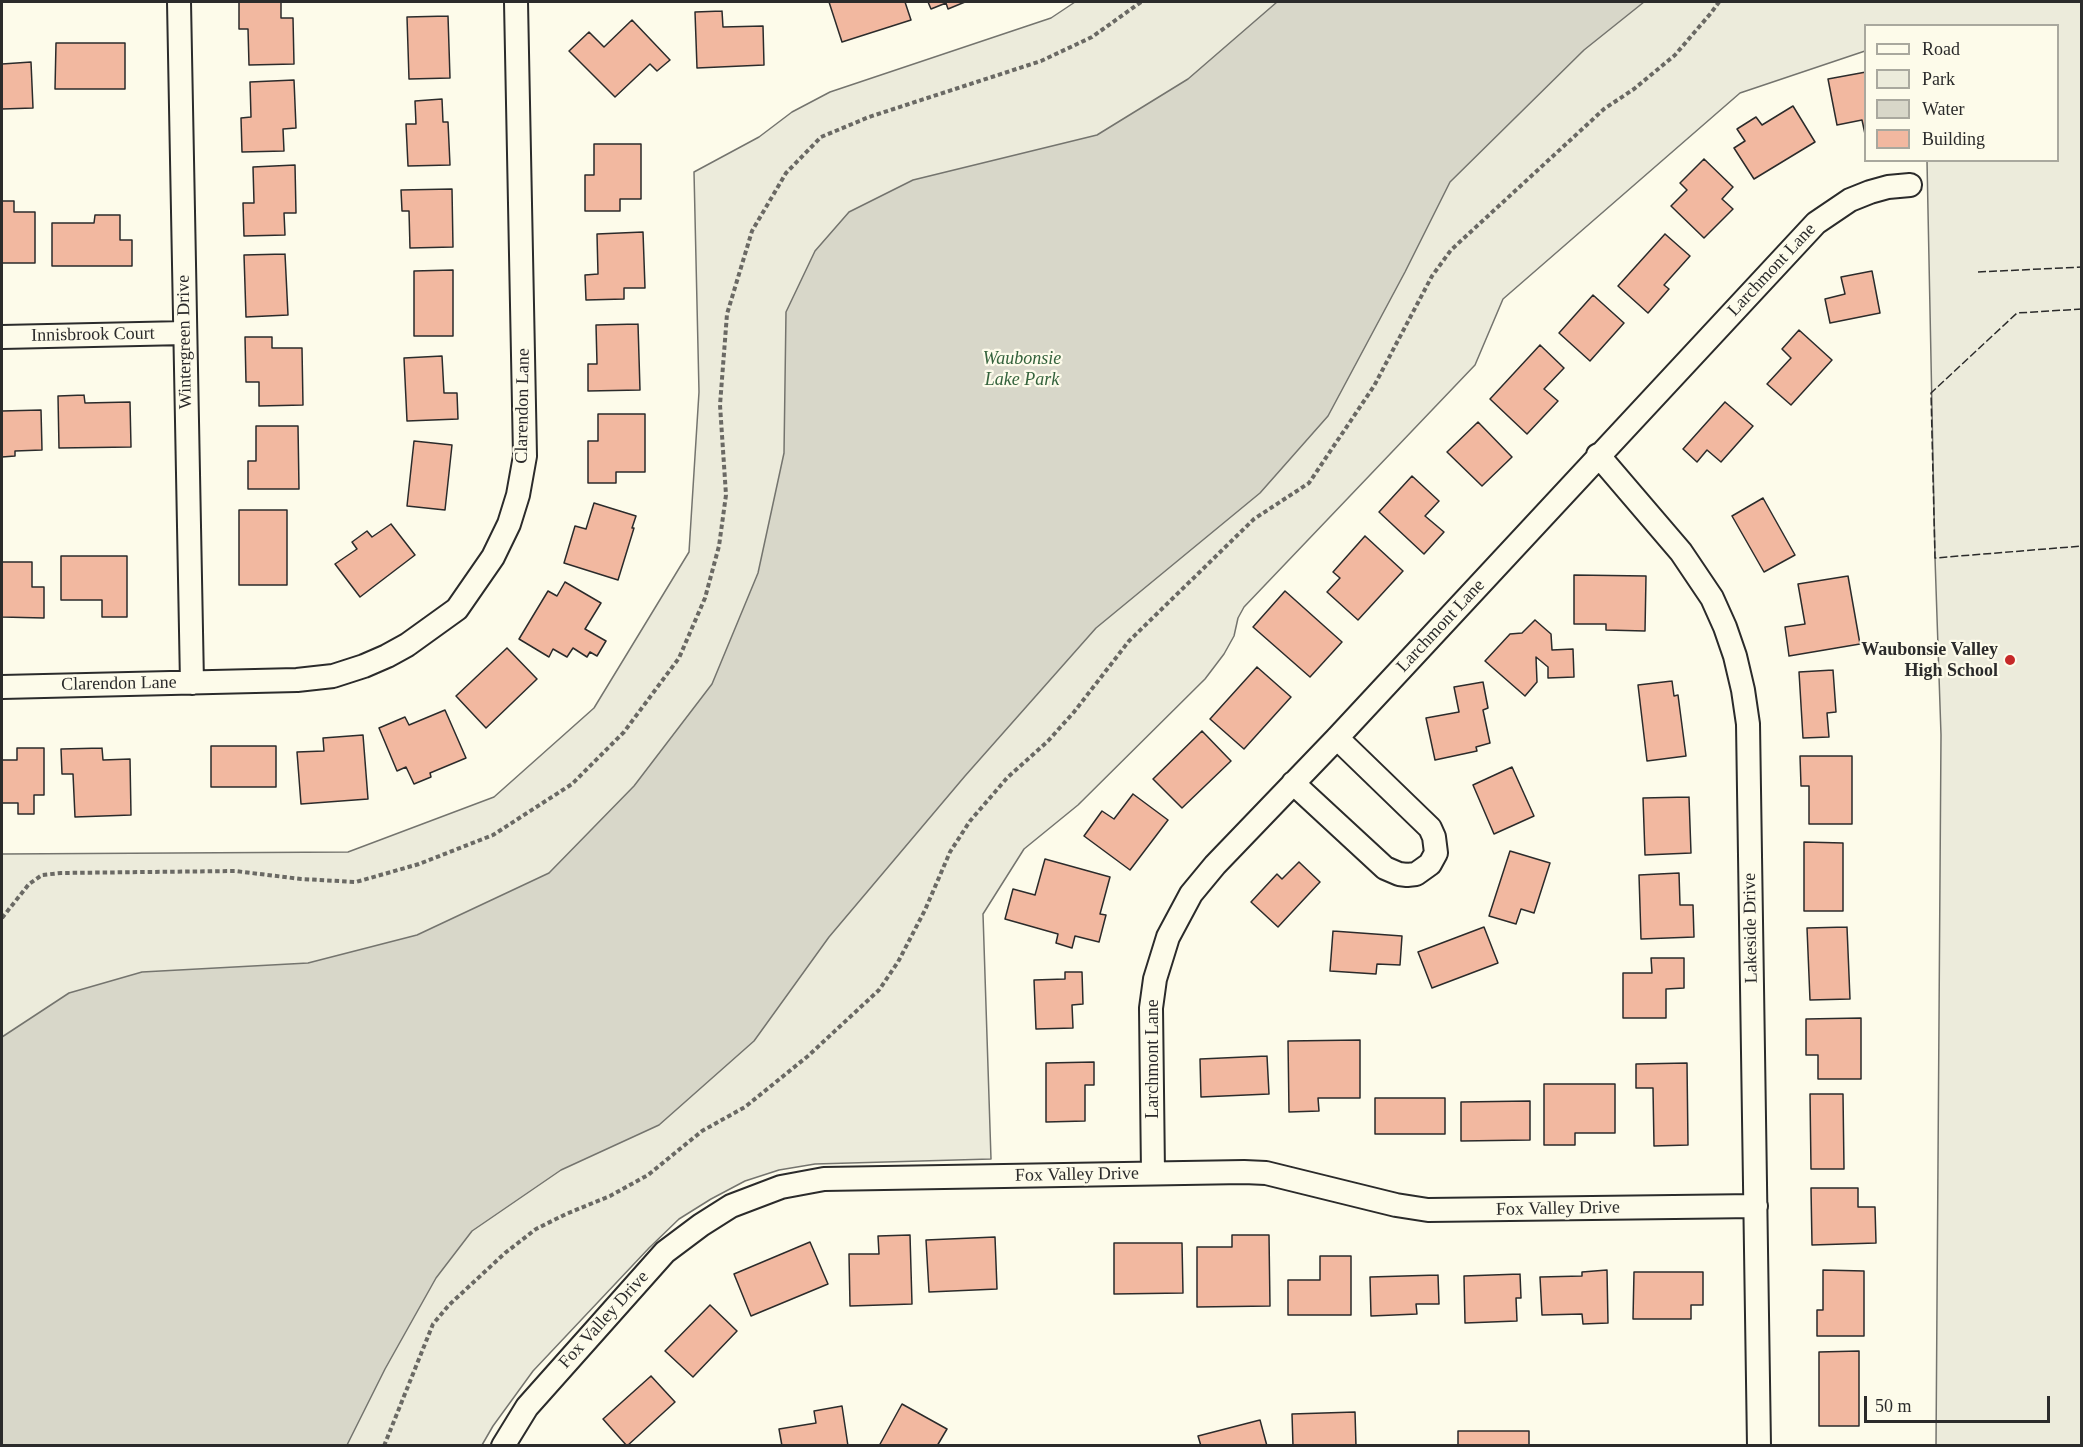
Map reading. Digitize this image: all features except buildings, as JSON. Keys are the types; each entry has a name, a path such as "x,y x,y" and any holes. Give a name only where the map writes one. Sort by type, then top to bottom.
{"street":[{"name":"Wintergreen Drive","path":"179,2 192,683"},
{"name":"Clarendon Lane","path":"2,687 297,680 333,676 387,656 407,645 457,609 493,557 509,525 518,495 525,456 516,2"},
{"name":"Larchmont Lane","path":"1153,1173 1151,1008 1161,955 1191,894 1215,865 1337,738 1816,223 1850,200 1888,187 1910,185"},
{"name":"Innisbrook Court","path":"2,338 185,333"},
{"name":"Lakeside Drive","path":"1598,455 1681,552 1712,598 1735,656 1743,690 1748,736 1759,1446"},
{"path":"1293,783 1385,868 1399,874 1416,874 1434,860 1436,853 1434,837 1430,828 1337,738"},
{"name":"Fox Valley Drive","path":"503,1446 527,1407 665,1252 700,1225 748,1198 781,1187 824,1179 1266,1173 1396,1205 1428,1210 1756,1206"}],"path":[{"path":"2,918 29,884 42,875 61,873 235,871 301,879 356,882 419,864 493,835 572,784 624,732 680,658 705,598 719,546 726,495 720,405 727,314 752,231 786,173 822,138 869,117 1041,61 1092,37 1141,2"},
{"path":"384,1446 433,1324 449,1305 505,1253 536,1229 610,1196 648,1175 702,1131 745,1107 808,1056 879,990 898,962 925,910 950,852 970,821 1007,778 1048,741 1074,712 1138,633 1254,519 1309,483 1374,386 1432,276 1451,250 1604,109 1634,89 1675,55 1719,2"}],"green space":[{"name":"Waubonsie Lake Park","path":"1075,2 2081,2 2081,1445 1936,1445 1941,735 1927,162 2059,162 2059,24 1864,24 1864,51 1740,93 1503,299 1475,365 1244,607 1238,618 1234,636 1205,679 1078,805 1024,849 983,914 991,1159 815,1164 779,1170 745,1181 711,1199 679,1219 533,1371 482,1445 2,1445 2,854 348,852 494,797 594,708 689,552 699,392 694,172 759,137 792,112 830,92 1051,18"}],"water":[{"name":"Waubonsie Lake Park","path":"1277,2 1644,2 1584,50 1450,182 1328,416 1260,493 1096,628 965,776 829,937 754,1041 659,1125 561,1170 472,1231 436,1278 385,1369 347,1445 2,1445 2,1037 69,993 142,972 308,963 417,935 549,873 634,786 712,684 758,573 784,453 786,312 815,251 849,212 913,180 1097,135 1188,79"}],"fence":[{"path":"1978,272 2082,267"},
{"path":"2082,309 2017,313 1931,393 1935,558 2082,546"}],"place":[{"name":"Waubonsie Valley High School","path":"2010,660"}]}
